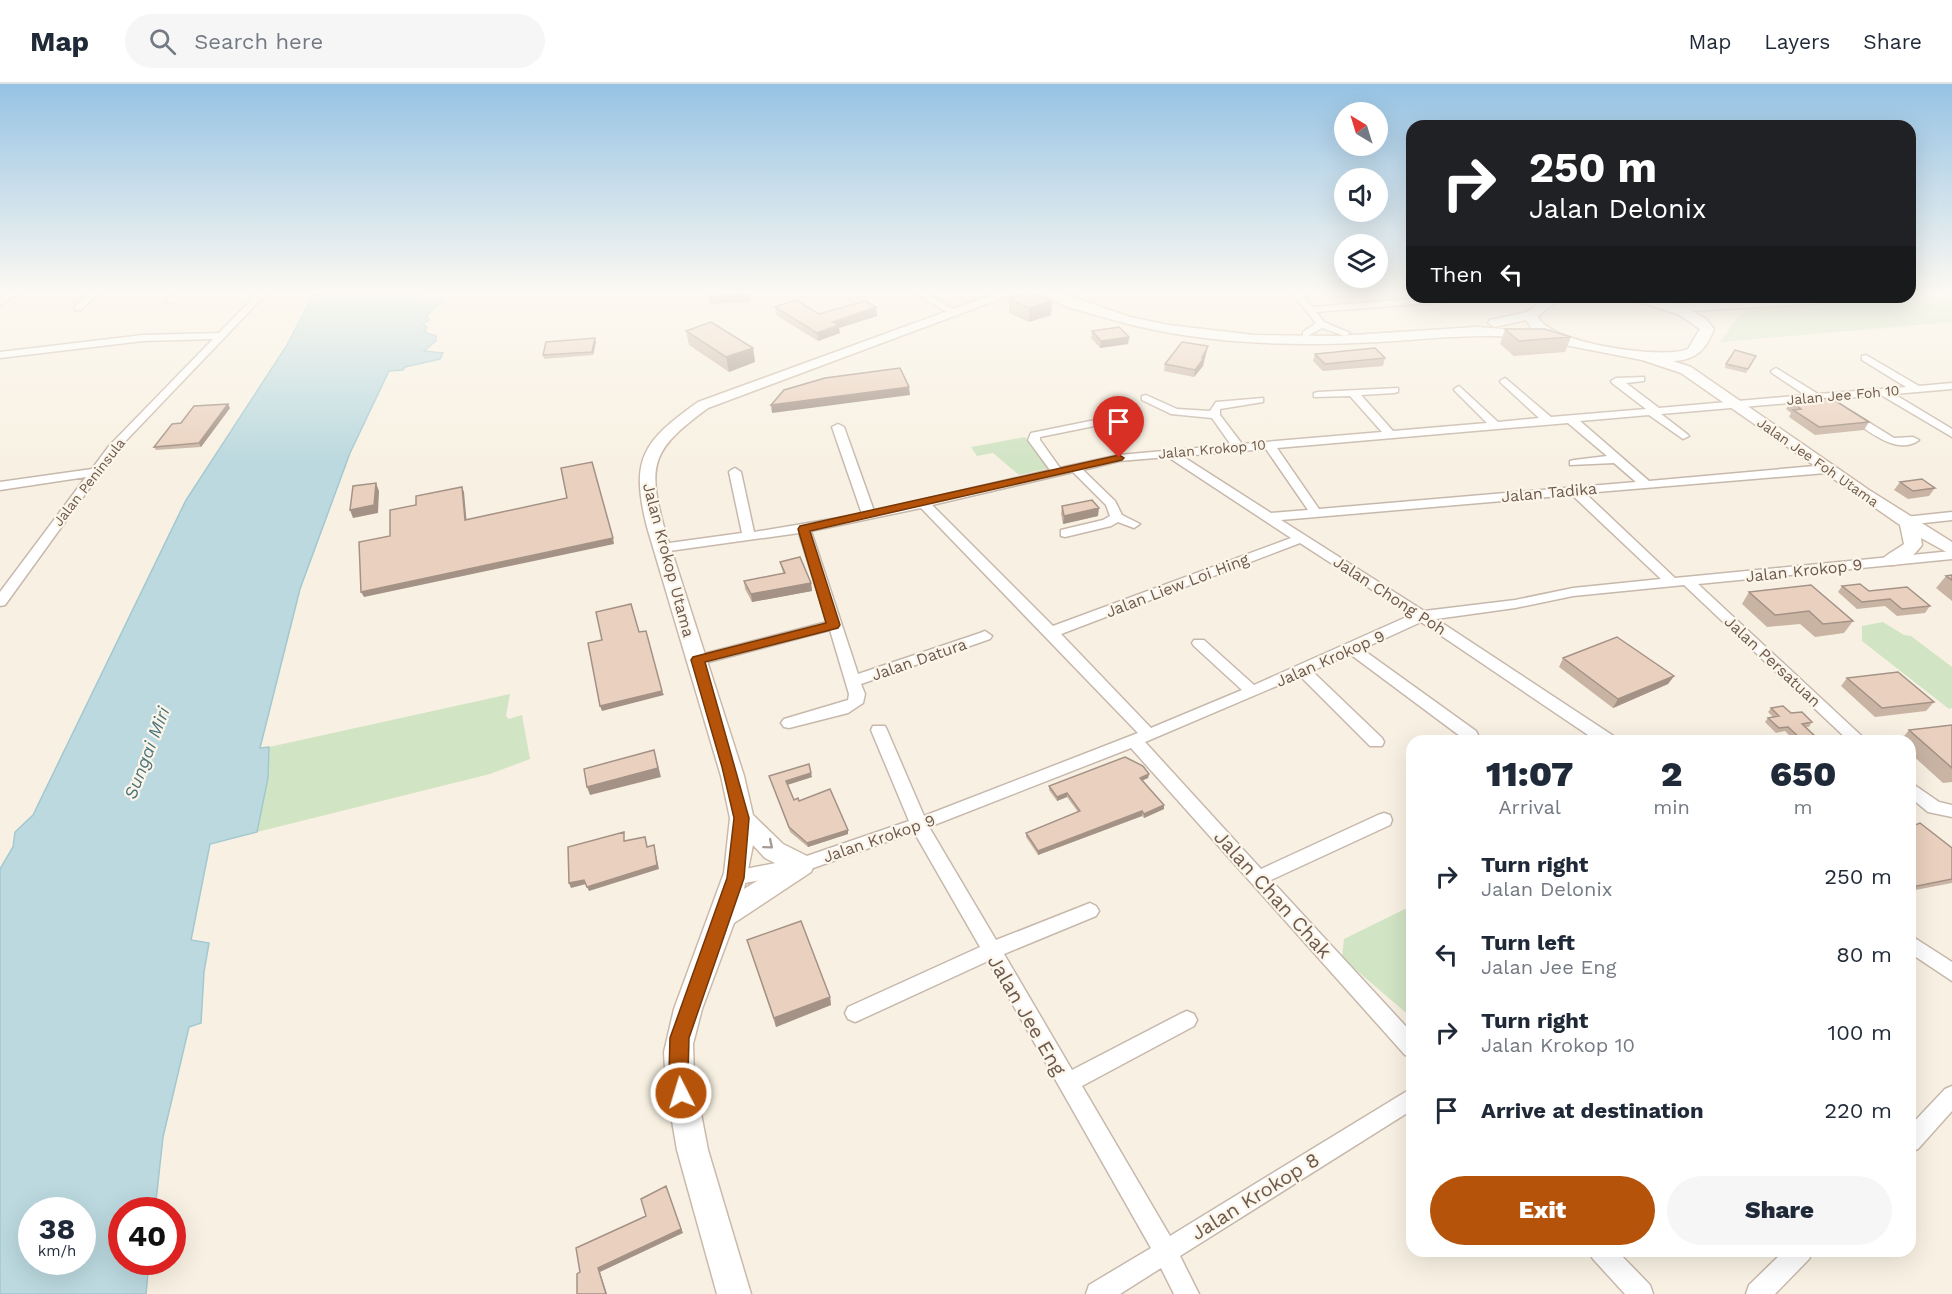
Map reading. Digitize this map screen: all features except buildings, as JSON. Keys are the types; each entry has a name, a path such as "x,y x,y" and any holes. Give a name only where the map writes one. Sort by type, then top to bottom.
{"street":[{"path":"0,355 50,349"},
{"name":"Jalan Peninsula","path":"0,602 113,448 210,349"},
{"name":"Jalan Krokop Utama","path":"734,1294 690,1150 678,1074 679,1038 735,878 742,818 730,767 662,548 648,496 645,470 655,447 670,430 703,405 854,349"},
{"path":"1610,349 1647,357 1672,358 1692,353"},
{"path":"1686,370 1695,349"},
{"name":"Jalan Jee Foh Utama","path":"1647,357 1686,370 1826,469 1952,550"},
{"path":"1866,358 1917,389"},
{"path":"1776,371 1892,441 1913,440"},
{"path":"1640,379 1616,381 1683,436"},
{"path":"1504,381 1548,421"},
{"name":"Jalan Jee Foh 10","path":"1735,405 1952,386"},
{"path":"1459,389 1495,425"},
{"path":"1318,396 1394,390"},
{"path":"1884,392 1952,434"},
{"path":"1353,393 1389,433"},
{"path":"1146,398 1175,412 1215,415"},
{"path":"1238,447 1215,415 1215,408 1220,404 1259,400"},
{"name":"Jalan Krokop 10","path":"662,548 804,529 924,504 1119,458 1735,405"},
{"path":"1570,419 1646,484"},
{"path":"1057,472 1034,440 1035,435 1105,421"},
{"path":"838,427 869,516"},
{"path":"1269,444 1315,512"},
{"name":"Jalan Chong Poh","path":"1169,453 1271,517 1600,735"},
{"path":"1574,463 1615,459"},
{"path":"1074,468 1111,504 1117,517 1134,524"},
{"name":"Jalan Tadika","path":"1271,517 1826,469"},
{"path":"735,472 750,536"},
{"path":"0,486 91,477"},
{"path":"0,494 91,477"},
{"path":"1574,490 1672,583"},
{"name":"Jalan Chan Chak","path":"924,504 1052,632 1258,878 1406,1041"},
{"path":"1891,560 1903,555 1913,545 1907,523 1952,516"},
{"path":"1065,533 1107,523 1117,517"},
{"path":"789,723 843,709 855,703 857,694 804,529"},
{"name":"Jalan Liew Loi Hing","path":"1052,632 1302,538"},
{"name":"Jalan Krokop 9","path":"735,878 802,866 919,825 1253,692 1422,616 1515,604 1573,592 1952,555"},
{"name":"Jalan Persatuan","path":"1688,582 1853,735"},
{"path":"698,660 833,625"},
{"name":"Jalan Datura","path":"854,681 985,636"},
{"path":"1198,642 1253,692"},
{"path":"1351,648 1470,735"},
{"path":"1303,670 1376,742"},
{"name":"Jalan Jee Eng","path":"879,730 919,825 1066,1083 1166,1252 1187,1294"},
{"path":"1916,793 1934,807 1952,811"},
{"path":"720,918 802,866 774,851 742,818"},
{"path":"1258,878 1384,820"},
{"path":"855,1013 990,951 1090,911"},
{"path":"1916,947 1952,973"},
{"path":"1066,1083 1187,1020"},
{"path":"1916,1135 1952,1096"},
{"name":"Jalan Krokop 8","path":"1098,1294 1406,1102"},
{"path":"1607,1257 1641,1294"},
{"path":"1758,1294 1789,1257"}],"green space":[{"path":"1025,437 1049,468 1019,475 993,453 977,456 971,447"},
{"path":"1883,622 1904,635 1911,636 1952,667 1952,708 1949,709 1862,641 1862,626"},
{"path":"510,694 506,716 509,719 522,715 530,759 490,774 257,832 268,778 269,747"},
{"path":"1406,908 1406,1013 1342,958 1344,939"}],"water":[{"name":"Sungai Miri","path":"284,349 426,349 424,351 443,353 440,359 405,367 403,370 389,371 350,453 300,589 260,748 269,747 268,778 257,832 210,844 191,940 209,943 204,972 201,1023 189,1027 163,1137 156,1197 108,1197 108,1275 148,1275 146,1294 0,1294 0,869 13,847 15,832 33,815 186,500"}],"route":[{"path":"681,1093 678,1074 679,1038 735,878 742,818 730,767 698,660 833,625 804,529 924,504 1119,458"}]}
